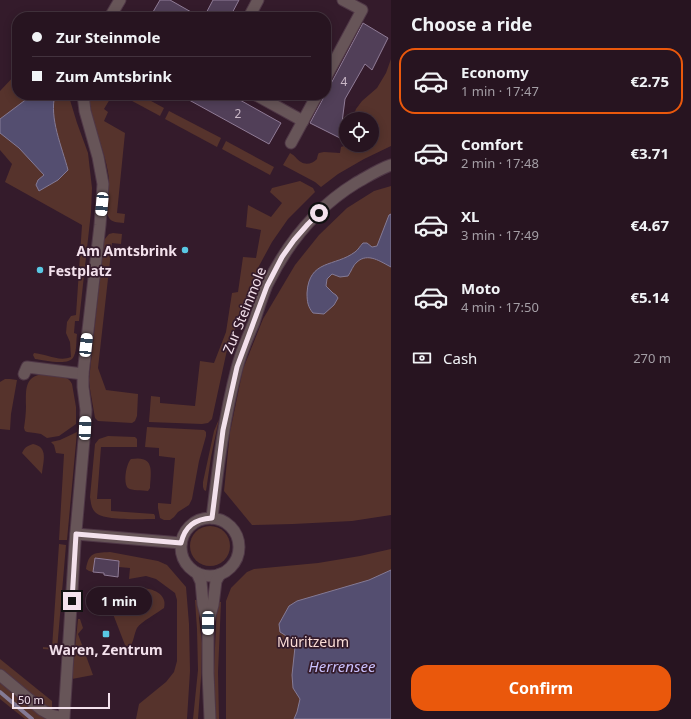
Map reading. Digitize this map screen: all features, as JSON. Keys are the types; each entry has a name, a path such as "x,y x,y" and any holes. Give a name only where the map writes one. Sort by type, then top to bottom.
{"street":[{"path":"113,12 120,0"},
{"path":"251,12 258,0"},
{"path":"331,69 362,10 343,0"},
{"path":"0,675 42,710 51,715 64,718 86,410 83,374 100,225 103,184 84,100"},
{"path":"265,100 303,121"},
{"path":"292,143 314,100"},
{"name":"Zur Steinmole","path":"212,518 223,430 237,367 267,286 282,257 290,246 308,224 330,202 363,179 391,165"},
{"path":"24,374 27,367 83,374"},
{"path":"212,518 226,522 232,527 236,533 239,546 239,553 233,566 227,571 213,576 197,573 190,568 184,560 181,543 186,530 192,524 198,520 212,518"},
{"path":"76,534 181,543"},
{"path":"197,573 201,582 203,604 208,623 210,719"},
{"path":"208,623 213,605 216,581 220,574"}],"green space":[{"path":"391,59 391,146 379,152 379,112 355,112 362,101 377,88 386,73"},
{"path":"12,78 12,100 70,100 88,153 92,188 91,212 79,321 75,321 74,333 77,334 76,351 72,359 67,361 56,362 35,359 33,355 34,353 62,359 71,357 70,342 66,333 67,322 71,316 76,315 82,225 5,182 12,164 0,150 0,91"},
{"path":"89,100 109,100 104,109 108,112 104,121 125,133 117,213 125,214 124,223 113,221 109,218 107,213 108,172"},
{"path":"130,100 149,100 164,108 160,116"},
{"path":"169,111 221,138 217,147 165,119"},
{"path":"226,141 274,167 270,175 222,149"},
{"path":"379,152 338,174 321,187 315,182 283,165 290,153 299,161 309,164 317,159 319,153"},
{"path":"300,181 313,188 315,192 288,219 272,242 259,266 227,350 212,419 208,423 202,424 149,422 151,396 160,397 160,403 195,406 200,361 214,363 226,332 232,293 238,292 243,257 256,258 261,230 246,227 248,205 271,217 282,203 270,192 272,188"},
{"path":"391,186 391,515 352,521 252,525 224,491 230,432 243,369 263,319 295,265 319,235 347,208 374,191"},
{"path":"109,234 122,234 121,244 112,243 98,368 106,390 138,394 137,416 135,421 132,423 98,421 95,418 89,380 104,240"},
{"path":"44,374 64,377 70,381 72,384 76,407 76,424 59,436 47,438 41,434 27,432 24,428 26,389 33,378 37,375"},
{"path":"5,379 17,380 11,414 10,430 0,429 0,382"},
{"path":"219,419 206,491 203,487 203,482 214,431"},
{"path":"147,427 204,430 206,432 192,499 189,505 178,512 170,520 160,518 158,503 171,504 175,458 159,456 159,448 145,447"},
{"path":"77,432 67,540 59,540 64,454 56,453 54,445 51,442 60,440"},
{"path":"108,436 135,437 137,439 137,447 101,447 97,499 111,499 111,511 154,514 155,519 123,519 106,517 99,515 93,509 90,497 95,444 99,439"},
{"path":"33,444 41,448 43,452 44,460 42,474 22,453 26,447"},
{"path":"139,458 148,462 151,470 151,476 150,488 148,491 132,490 126,486 126,474 129,461 131,459"},
{"path":"210,526 218,528 224,532 228,538 230,546 228,554 224,560 218,564 210,566 202,564 196,560 192,554 190,546 192,538 196,532 202,528"},
{"path":"59,544 66,545 57,650 43,649 43,647 52,648"},
{"name":"Müritzeum","path":"391,549 391,719 226,719 226,601 231,588 247,572 254,569 318,563"},
{"path":"110,552 158,561 167,565 186,587 189,624 190,671 187,719 136,719 139,704 166,682 174,672 177,661 177,600 175,593 156,579 146,576 129,579 130,568 119,567 119,561 95,558 93,572 86,569 87,563 93,554"},
{"path":"141,588 150,589 158,593 164,599 164,608 145,620 137,628 131,645 128,647 125,645 108,601 109,599"},
{"path":"195,600 199,600 199,618 202,643 198,719 193,719 198,670"},
{"path":"217,601 221,602 218,672 219,719 216,719 214,671"},
{"path":"78,619 80,619 83,628 78,634 93,675 72,679"},
{"path":"0,659 52,701 52,707 44,707 0,670"},
{"path":"0,680 43,717 50,719 25,719 0,699"}],"water":[{"path":"25,100 54,100 55,123 68,170 58,180 39,191 36,185 38,180 44,175 19,148 0,133 0,119"},
{"path":"391,214 391,267 374,259 366,258 361,259 356,263 348,276 340,277 332,274 327,279 326,286 338,298 334,305 324,314 313,313 308,304 307,293 309,282 313,274 324,265 347,257 355,252 363,243 367,243 372,247 377,246 389,215"},
{"name":"Herrensee","path":"391,570 391,719 294,719 300,699 293,688 292,675 295,647 291,639 280,632 279,624 289,606 297,601 369,580"}],"building":[{"path":"160,0 170,0 191,12 153,12"},
{"path":"213,0 239,0 233,12 207,12"},
{"path":"363,23 388,38 372,70 365,64 345,99 343,112 339,112 339,138 310,123 322,100 331,100 331,84"},
{"path":"189,100 240,100 281,123 269,144"},
{"path":"95,558 119,561 118,577 93,572"}],"waterway":[{"path":"0,692 32,719"}],"place":[{"name":"Am Amtsbrink","path":"185,250"},
{"name":"Festplatz","path":"40,270"},
{"name":"Waren, Zentrum","path":"106,634"}],"route":[{"path":"72,601 76,534 181,543 186,530 192,524 198,520 212,518 223,430 237,367 267,286 282,257 294,240 319,213"}]}
